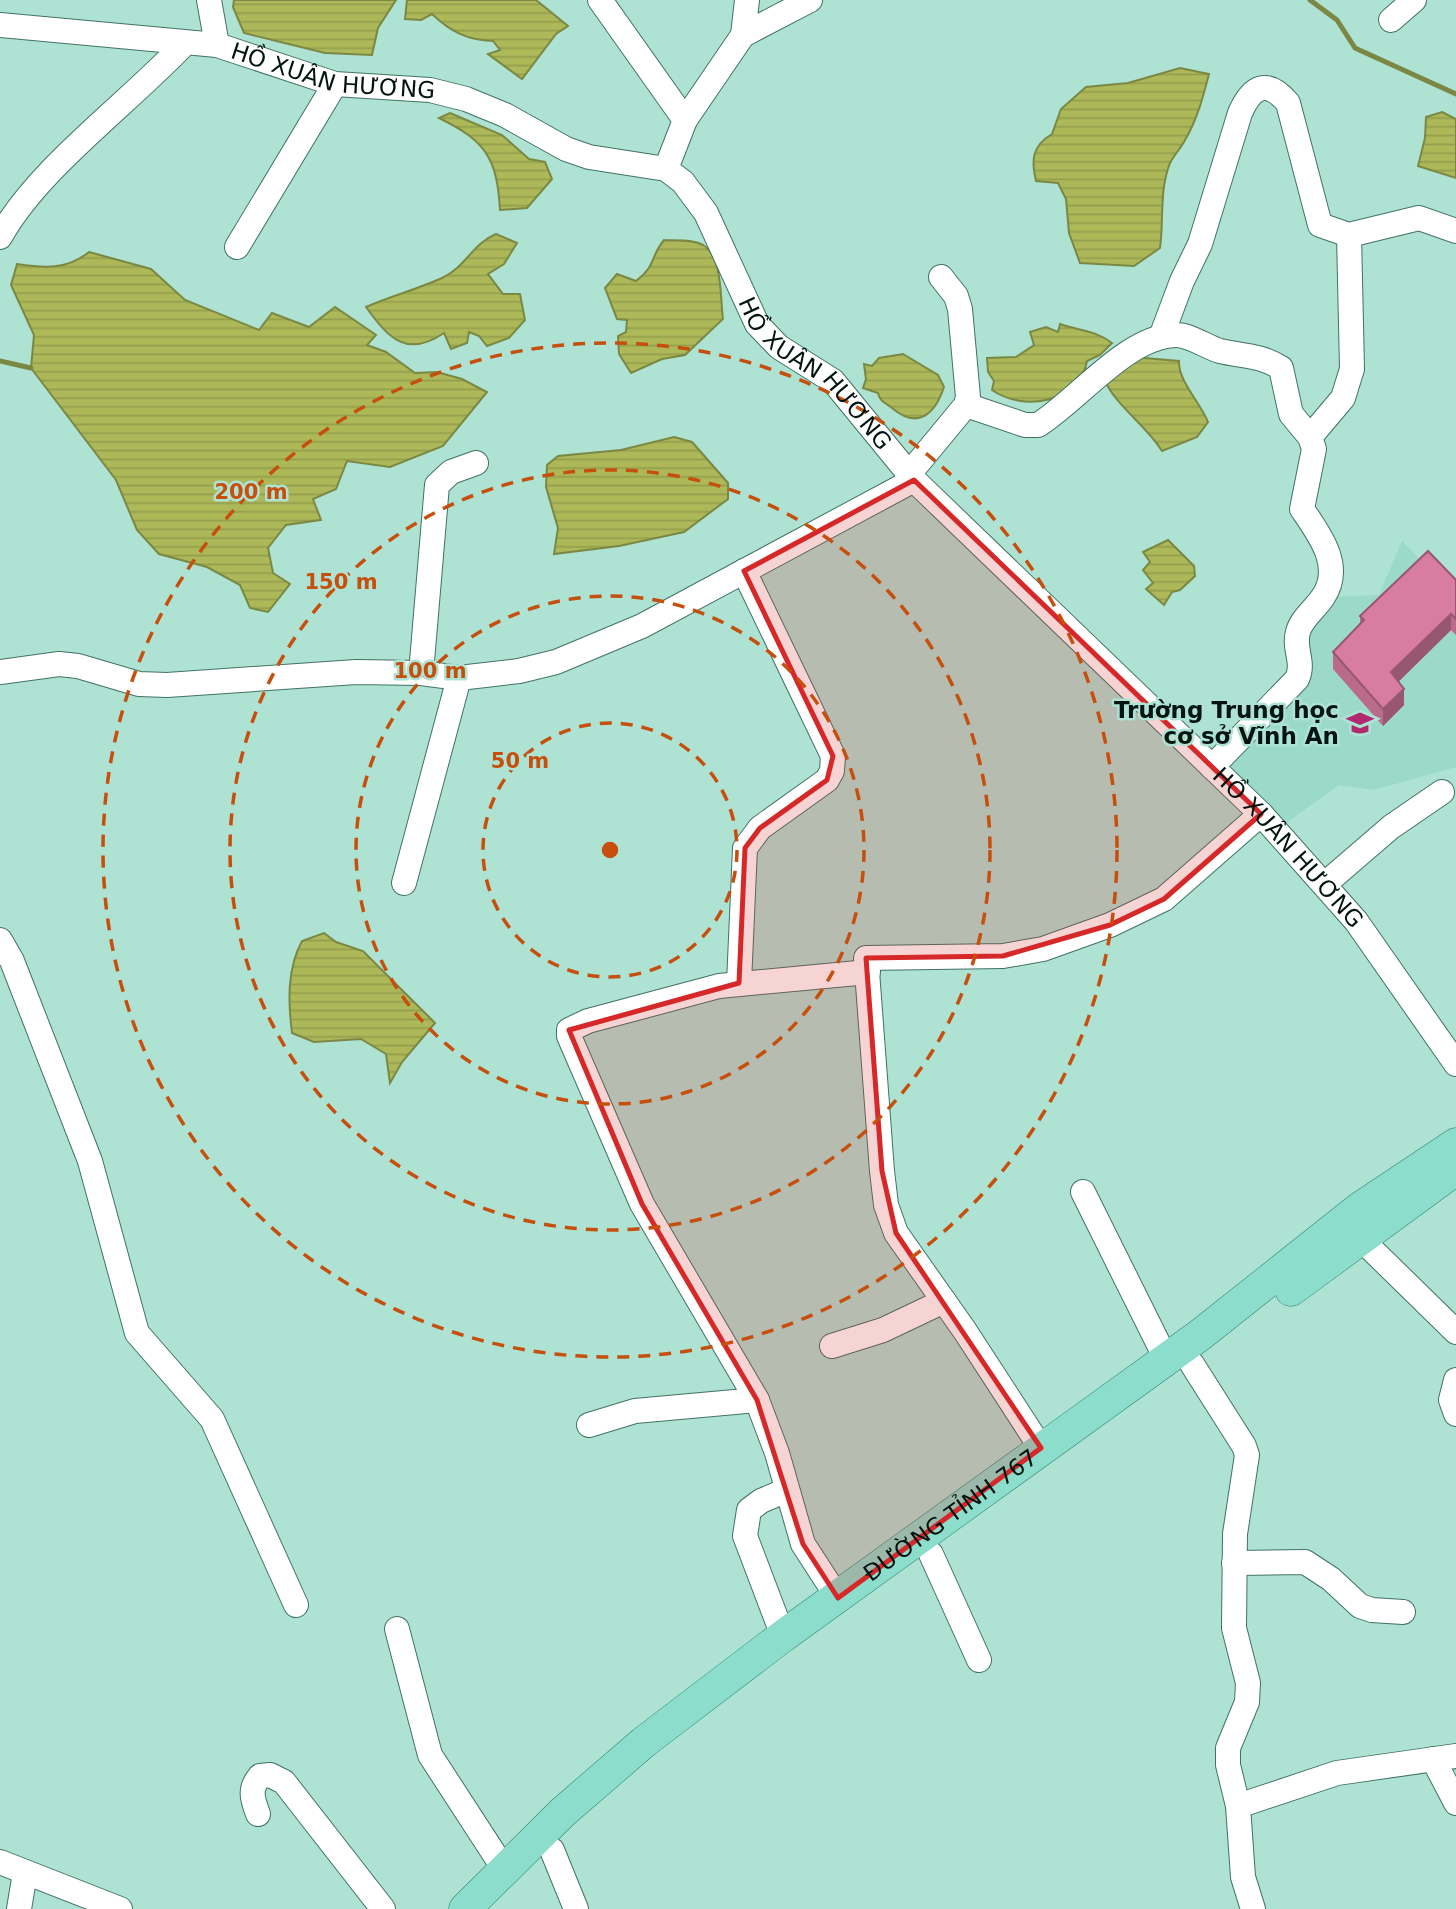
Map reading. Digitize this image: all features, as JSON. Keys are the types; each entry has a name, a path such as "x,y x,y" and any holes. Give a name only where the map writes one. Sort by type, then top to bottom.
{"main road":[{"name":"ĐƯỜNG TỈNH 767","path":"1223,1330 1360,1208 1456,1144"},
{"name":"ĐƯỜNG TỈNH 767","path":"465,1909 503,1869 644,1742 783,1636 1041,1448 1179,1362 1456,1169"},
{"name":"ĐƯỜNG TỈNH 767","path":"492,1909 552,1850 677,1738 931,1554 1172,1374 1179,1362"}],"street":[{"path":"209,0 217,45"},
{"path":"600,0 685,120"},
{"path":"666,169 685,120 743,35 747,0"},
{"path":"743,35 810,0"},
{"path":"1391,20 1414,0"},
{"name":"HỒ XUÂN HƯƠNG","path":"0,25 217,45 335,84 430,90 505,115 566,149 589,157 666,169 683,182 706,213 757,324 766,336 833,381 911,477 1261,814 1326,883 1356,921 1456,1064"},
{"path":"0,237 13,212 52,171 149,82 185,43"},
{"path":"237,247 335,84"},
{"path":"1161,337 1182,281 1200,244 1240,113 1247,97 1256,89 1267,87 1279,92 1288,103 1313,188 1317,219 1326,229 1349,235 1419,218 1456,231"},
{"path":"1310,437 1343,398 1352,369 1349,235"},
{"path":"0,673 59,664 78,666 139,684 167,685 356,672 421,673 458,678 519,671 556,662 642,626 911,477 966,405 968,383 960,309 956,296 941,277"},
{"path":"966,405 1025,425 1038,425 1130,352 1161,337 1178,334 1215,350 1256,356 1281,368 1291,414 1310,437 1314,449 1302,509 1324,537 1332,577 1329,587 1298,629 1296,641 1302,668 1297,679 1212,767"},
{"path":"421,673 436,485 451,472 476,463"},
{"path":"739,983 745,848 760,828 827,780 832,771 833,756 744,571"},
{"path":"404,883 458,678"},
{"path":"1326,883 1391,827 1442,792"},
{"path":"1041,1448 896,1233 886,1205 866,958 1003,956 1043,949 1111,925 1164,900 1261,814"},
{"path":"0,940 12,961 90,1161 137,1333 212,1419 296,1605"},
{"path":"838,1598 803,1544 757,1400 642,1204 569,1036 573,1025 739,983 867,972"},
{"path":"1083,1192 1179,1362 1244,1446 1247,1455 1235,1534 1234,1563 1234,1628 1248,1683 1247,1702 1228,1748 1228,1765 1238,1806 1243,1877 1253,1909"},
{"path":"1360,1238 1456,1332"},
{"path":"832,1346 883,1330 944,1301"},
{"path":"1456,1380 1451,1400 1456,1414"},
{"path":"589,1424 635,1411 757,1400"},
{"path":"783,1636 745,1536 749,1510 761,1501 787,1490"},
{"path":"931,1554 979,1660"},
{"path":"1234,1563 1305,1562 1331,1579 1360,1606 1372,1611 1403,1612"},
{"path":"397,1629 430,1755 503,1869"},
{"path":"1238,1806 1337,1773 1445,1757 1456,1803"},
{"path":"258,1814 251,1796 260,1776 270,1775 284,1782 383,1909"},
{"path":"552,1850 576,1909"},
{"path":"0,1862 120,1909"},
{"path":"19,1909 25,1873"}],"highlighted area":[{"path":"914,480 1261,814 1164,899 1110,925 1003,956 866,958 882,1171 896,1233 1041,1448 838,1598 803,1544 757,1400 642,1204 569,1030 739,983 745,848 760,828 827,780 833,756 744,571"}],"shaded area":[{"path":"234,0 396,0 378,28 372,55 325,53 244,33 233,7"},
{"path":"407,0 536,0 568,26 556,34 522,79 488,54 500,50 493,41 460,34 432,14 421,20 405,19"},
{"path":"1180,68 1209,74 1193,124 1170,163 1163,195 1160,248 1134,266 1080,263 1069,233 1066,199 1058,183 1036,181 1034,160 1040,143 1052,134 1061,109 1086,87 1128,83"},
{"path":"1442,112 1456,119 1456,178 1418,166 1425,138 1426,117"},
{"path":"450,113 502,135 529,159 545,162 552,179 527,208 500,210 492,164 486,153 468,135 439,118"},
{"path":"496,234 517,243 504,264 488,274 503,294 520,294 525,320 509,338 487,346 479,336 469,332 467,343 451,349 444,333 419,344 409,344 391,336 366,307 442,278"},
{"path":"664,240 694,242 709,251 717,268 723,319 685,355 662,359 631,373 619,354 618,336 626,332 627,320 617,319 605,288 617,274 636,281 647,271"},
{"path":"89,252 151,269 185,300 259,330 272,313 309,327 335,307 376,335 367,345 386,352 415,373 437,372 462,379 487,392 443,446 390,467 347,461 336,489 313,499 321,520 286,525 268,548 273,573 290,584 268,612 250,608 240,585 207,567 159,554 137,530 116,480 31,368 34,335 11,285 17,264 64,265"},
{"path":"1060,324 1093,333 1112,343 1100,355 1087,361 1074,386 1048,400 1019,401 992,390 994,381 988,372 987,358 1016,357 1034,345 1030,332 1046,327 1058,332"},
{"path":"903,354 938,375 944,387 936,405 918,418 901,415 881,400 878,393 863,388 866,379 864,364 872,366 879,358"},
{"path":"1132,357 1179,361 1182,376 1208,422 1197,437 1162,451 1117,400 1105,381"},
{"path":"674,437 692,442 728,483 728,499 684,532 619,546 554,554 558,528 546,487 547,465 558,456 621,450"},
{"path":"1168,540 1194,566 1195,576 1180,590 1172,592 1164,605 1146,589 1153,583 1143,570 1150,562 1143,552"},
{"name":"Trường Trung học cơ sở Vĩnh An","path":"1402,541 1456,596 1456,767 1374,790 1339,785 1286,823 1223,764 1304,681 1303,641 1331,597 1379,595"},
{"path":"324,933 336,942 363,951 435,1023 402,1062 390,1083 386,1054 361,1039 314,1042 292,1033 289,997 297,952 302,941"}],"building":[{"path":"1428,551 1456,580 1456,619 1451,614 1391,672 1404,689 1383,709 1333,652 1364,620 1360,616"}],"waterway":[{"path":"1310,0 1337,20 1355,48 1456,94"},
{"path":"0,361 31,368"}],"place":[{"name":"Trường Trung học cơ sở Vĩnh An","path":"1360,723"}]}
